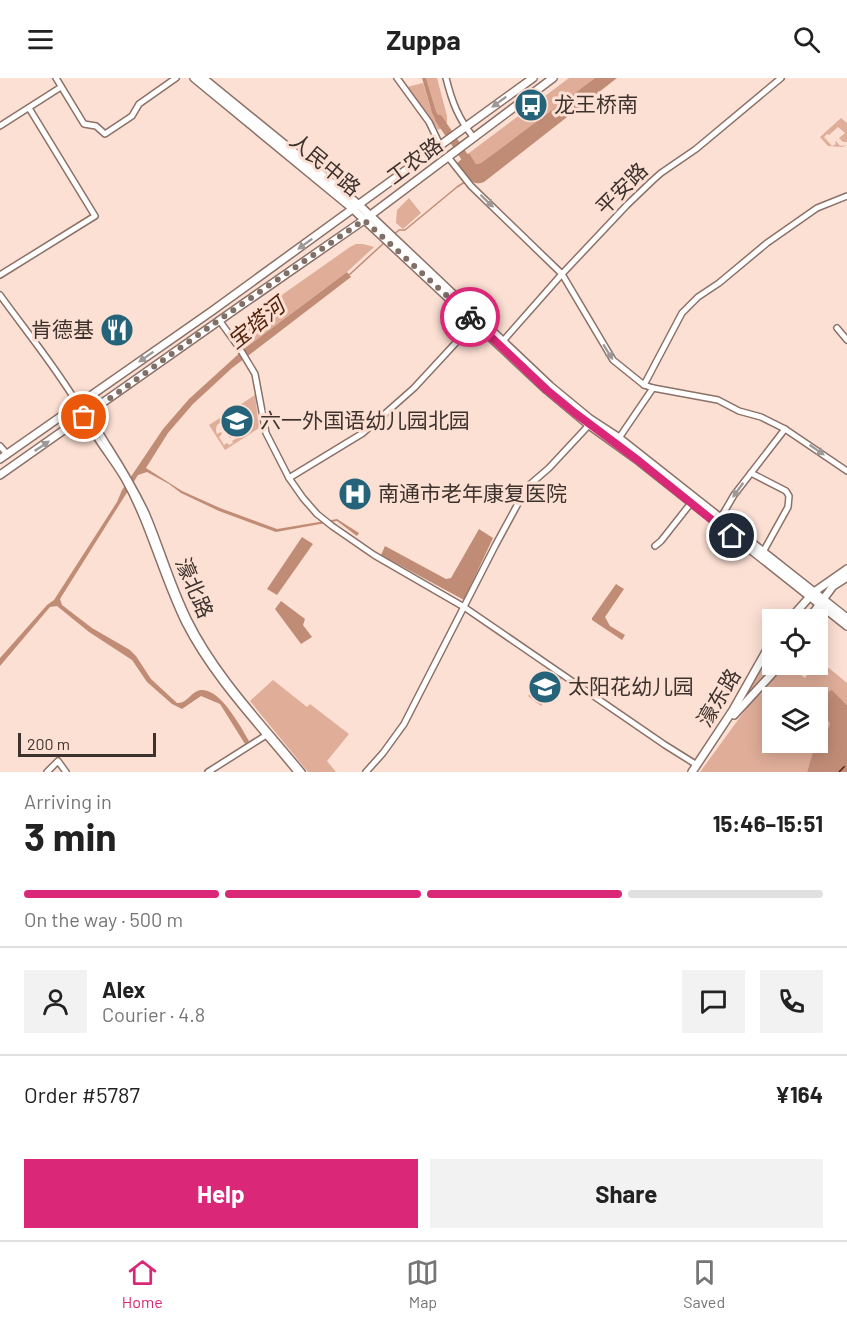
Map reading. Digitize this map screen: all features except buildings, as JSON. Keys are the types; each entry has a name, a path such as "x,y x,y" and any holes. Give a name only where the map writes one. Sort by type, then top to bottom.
{"main road":[{"name":"人民中路","path":"194,78 356,207"},
{"name":"人民中路","path":"203,78 356,207 547,390 589,425 811,594"},
{"name":"工农路","path":"0,459 212,311 533,78"},
{"name":"工农路","path":"0,475 367,217 553,78"},
{"name":"人民中路","path":"394,243 550,386 763,552 847,626"},
{"path":"798,609 811,594 847,569"},
{"path":"815,609 833,586 847,577"},
{"name":"人民中路","path":"820,602 847,618"},
{"name":"濠东路","path":"695,770 762,659"},
{"name":"濠东路","path":"695,770 735,712 770,675"}],"street":[{"path":"56,78 84,124 96,126 105,134 132,116 139,104 176,78"},
{"path":"397,78 443,143"},
{"path":"446,78 453,104 465,127 474,138"},
{"name":"平安路","path":"502,341 562,274 656,177 696,149 781,78"},
{"path":"0,126 62,87"},
{"path":"0,275 95,216 29,108"},
{"path":"450,156 471,186 562,274 613,360 644,385 718,400 739,411 761,417 785,429 847,471"},
{"path":"644,385 679,318 698,297 719,283 767,243 817,208 847,196"},
{"name":"濠北路","path":"0,295 78,404 125,476 153,530 180,602 213,663 297,772"},
{"path":"219,320 248,360 255,374 266,433 290,478 311,508 329,524 374,555 464,607 665,745 695,770"},
{"path":"290,478 363,433 414,388 475,322"},
{"path":"837,328 847,340"},
{"path":"619,438 653,388"},
{"path":"366,772 404,724 527,487 549,468 589,425"},
{"path":"720,519 734,495 785,429"},
{"path":"0,446 7,453"},
{"path":"751,473 786,491 789,496 788,507 763,552"},
{"path":"655,546 691,503"},
{"path":"208,772 268,734"},
{"name":"濠北路","path":"268,734 302,772"},
{"path":"46,772 58,761 66,772"}],"shaded area":[{"path":"422,78 426,78 436,111 444,126 440,129 432,113"},
{"path":"426,78 437,78 447,116 447,123 444,126 436,111"},
{"path":"569,78 595,78 481,163 476,164 469,153"},
{"path":"595,78 617,78 484,182 475,183 465,175 457,163 469,153 476,164 481,163"},
{"path":"423,83 432,113 440,129 438,130 407,87"},
{"path":"841,118 847,123 847,142 839,138 845,133 838,127 824,137 832,146 836,144 836,141 840,146 847,145 842,147 828,146 820,137"},
{"path":"409,198 421,213 403,229 396,223 397,210"},
{"path":"356,244 374,247 347,272 244,349 234,333 235,328"},
{"path":"347,272 351,277 232,368 193,404 168,433 146,468 182,491 277,529 337,519 359,533 357,536 337,521 276,532 219,511 181,493 147,472 138,475 60,599 62,605 92,628 130,650 151,679 177,703 184,702 201,690 215,695 229,710 249,741 245,744 220,704 201,696 182,709 172,704 147,682 132,660 89,632 57,606 50,607 0,666 0,658 54,600 117,502 122,490 163,429 189,399 244,349"},
{"name":"六一外国语幼儿园北园","path":"255,395 259,428 225,450 209,425","holes":["238,409 248,424 242,428 245,433 229,445 227,443 224,445 219,437 221,432 217,434 216,432 220,423 230,438 239,433 241,429 231,414"]},
{"path":"479,529 493,538 464,600 381,555 385,546 446,579 451,578"},
{"path":"302,537 313,544 277,595 267,589"},
{"path":"616,584 624,589 605,617 610,626 625,635 622,640 592,620"},
{"path":"281,601 305,619 303,625 312,637 301,644 275,609"},
{"path":"762,664 762,675 768,675 749,696 745,694"},
{"path":"828,667 847,683 847,705 832,690 828,707 828,687 765,687 778,675 801,675 805,678 807,675 828,675"},
{"name":"太阳花幼儿园","path":"549,669 562,678 541,706 528,696","holes":["540,684 549,691 541,702 534,694"]},
{"path":"273,680 307,707 310,704 349,734 327,761 336,772 308,772 250,701"},
{"path":"762,689 762,753 814,753 807,772 700,772"},
{"path":"832,690 847,705 847,772 807,772 813,753 828,753 830,724 828,721 828,692"}],"waterway":[{"path":"439,119 470,165"},
{"name":"宝塔河","path":"393,235 399,230 405,230 471,178"},
{"name":"宝塔河","path":"349,275 385,242"}],"ferry route":[{"path":"839,772 847,764"}],"way so far":[{"path":"84,417 364,220 470,317"}],"place":[{"name":"龙王桥南","path":"531,105"},
{"name":"肯德基","path":"117,330"},
{"name":"六一外国语幼儿园北园","path":"237,421"},
{"name":"南通市老年康复医院","path":"355,494"},
{"name":"太阳花幼儿园","path":"545,687"}],"route":[{"path":"470,317 547,390 732,536"}]}
